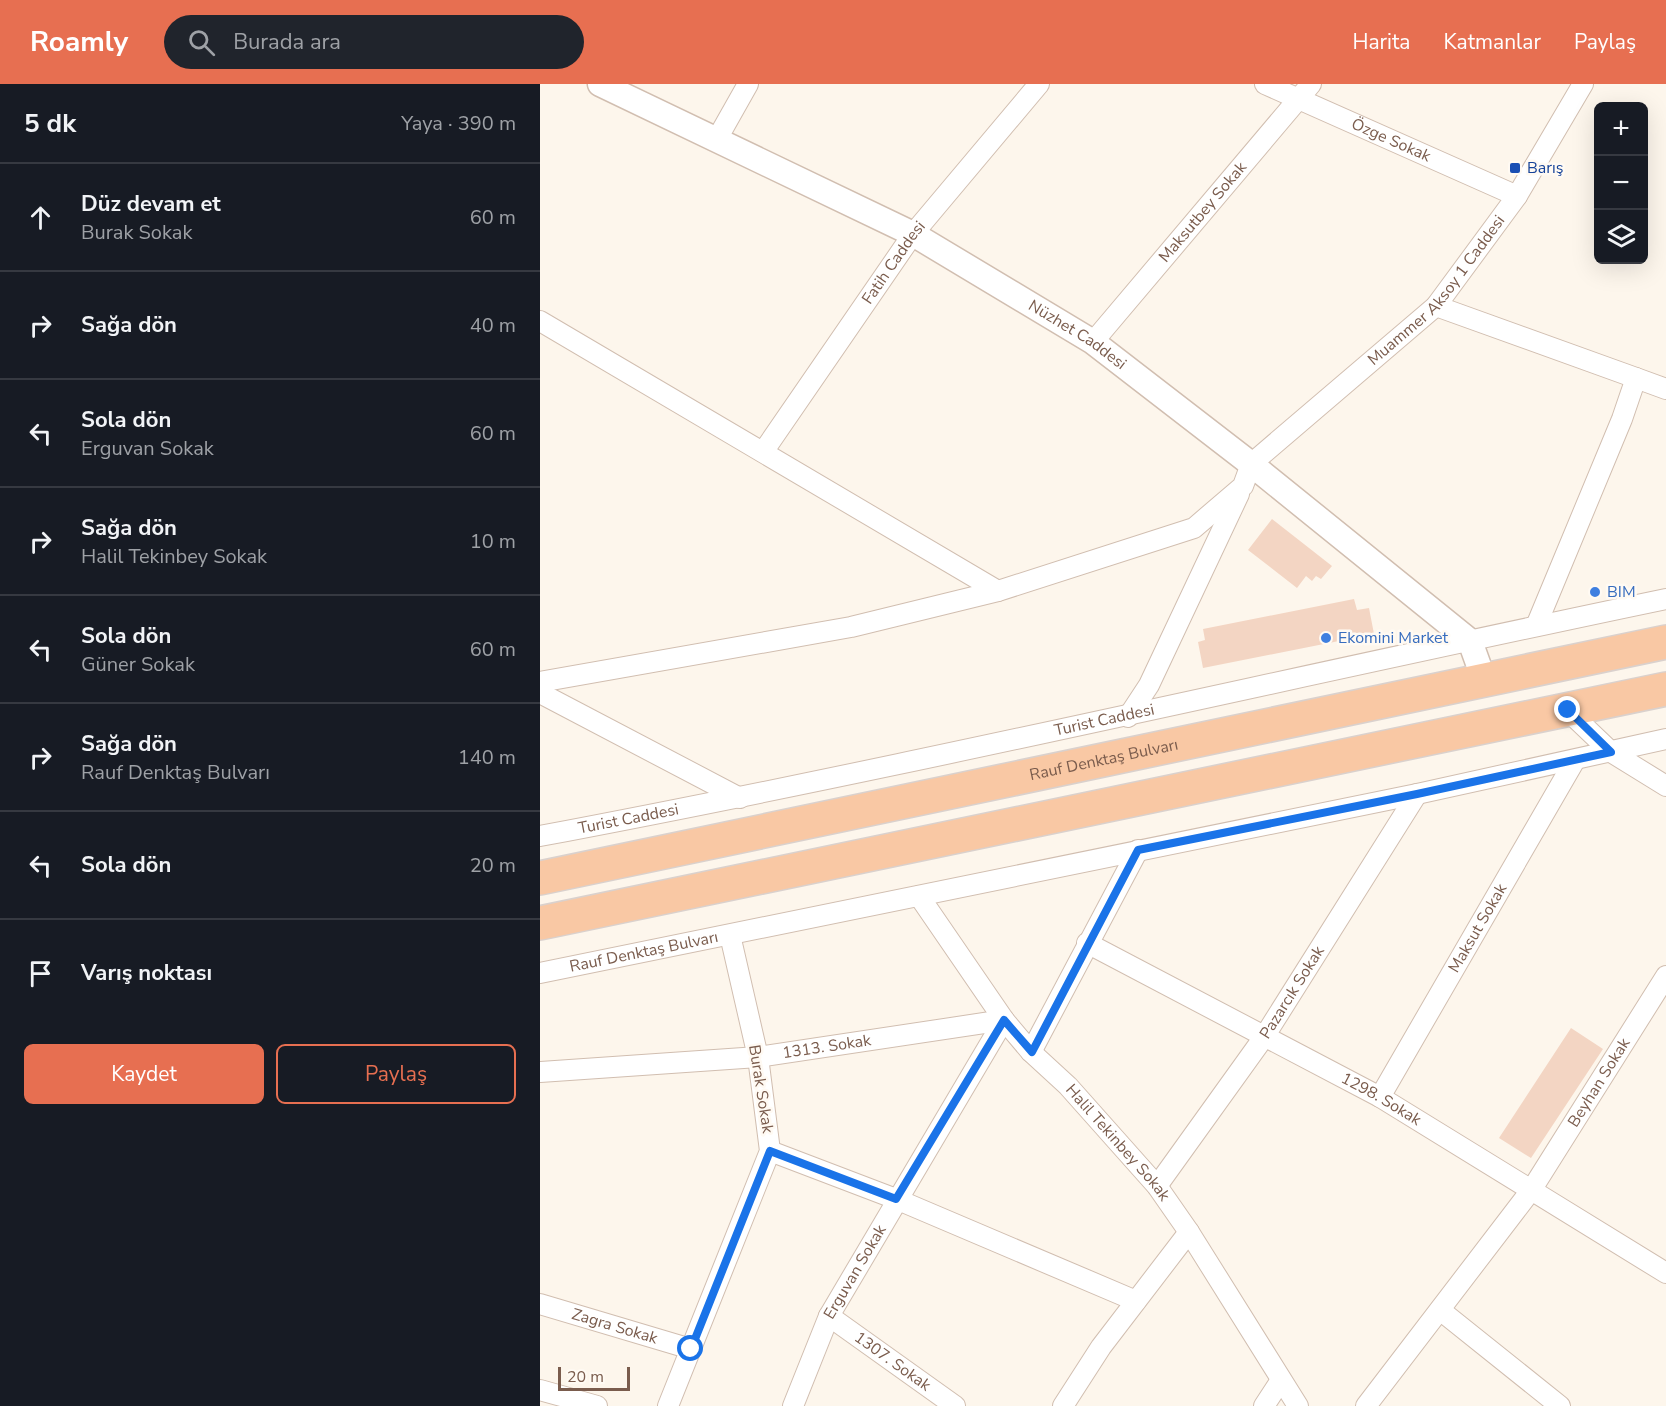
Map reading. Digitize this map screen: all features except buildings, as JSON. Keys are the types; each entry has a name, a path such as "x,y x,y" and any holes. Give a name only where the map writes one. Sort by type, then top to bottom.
{"highway":[{"name":"Rauf Denktaş Bulvarı","path":"540,878 1666,642"},
{"path":"540,923 1666,689"}],"street":[{"name":"Nüzhet Caddesi","path":"600,84 913,234 1093,342 1247,475 1470,641"},
{"path":"717,139 748,84"},
{"name":"Fatih Caddesi","path":"763,452 913,234 1039,84"},
{"name":"Özge Sokak","path":"1265,84 1517,196"},
{"name":"Maksutbey Sokak","path":"1093,342 1311,84"},
{"name":"Muammer Aksoy 1 Caddesi","path":"540,682 851,627 998,591 1194,528 1247,475 1436,306 1517,196 1583,84"},
{"path":"1436,306 1666,389"},
{"path":"540,321 998,591"},
{"path":"1536,626 1622,419 1636,378"},
{"path":"1128,717 1149,685 1247,475"},
{"name":"Turist Caddesi","path":"540,836 740,798 1128,717 1666,599"},
{"path":"1470,641 1484,680"},
{"path":"540,693 740,798"},
{"path":"1568,710 1611,752 1666,786"},
{"name":"Rauf Denktaş Bulvarı","path":"540,973 1417,794 1666,739"},
{"name":"Maksut Sokak","path":"1380,1097 1575,760"},
{"name":"Pazarcık Sokak","path":"1157,1186 1264,1036 1417,794"},
{"path":"1032,1052 1087,943 1138,850"},
{"name":"Halil Tekinbey Sokak","path":"919,896 1004,1020 1032,1052 1068,1086 1157,1186 1190,1232 1298,1406"},
{"name":"Burak Sokak","path":"668,1406 770,1151 758,1057 730,935"},
{"name":"1298. Sokak","path":"1087,943 1380,1097 1666,1273"},
{"name":"Beyhan Sokak","path":"1366,1406 1532,1189 1666,976"},
{"name":"1313. Sokak","path":"540,1072 758,1057 1004,1020"},
{"name":"Erguvan Sokak","path":"793,1406 829,1316 896,1199 1004,1020"},
{"path":"770,1151 896,1199 1136,1301"},
{"path":"1063,1406 1101,1347 1190,1232"},
{"name":"Zagra Sokak","path":"540,1304 691,1349"},
{"path":"1440,1310 1560,1406"},
{"name":"1307. Sokak","path":"829,1316 955,1406"},
{"path":"1264,1406 1281,1380"},
{"path":"540,1390 597,1406"}],"place":[{"name":"Barış","path":"1515,168"},
{"name":"BIM","path":"1595,592"},
{"name":"Ekomini Market","path":"1326,638"}],"route":[{"path":"691,1349 770,1151 896,1199 1004,1020 1032,1052 1087,943 1138,850 1611,752 1568,710"}]}
